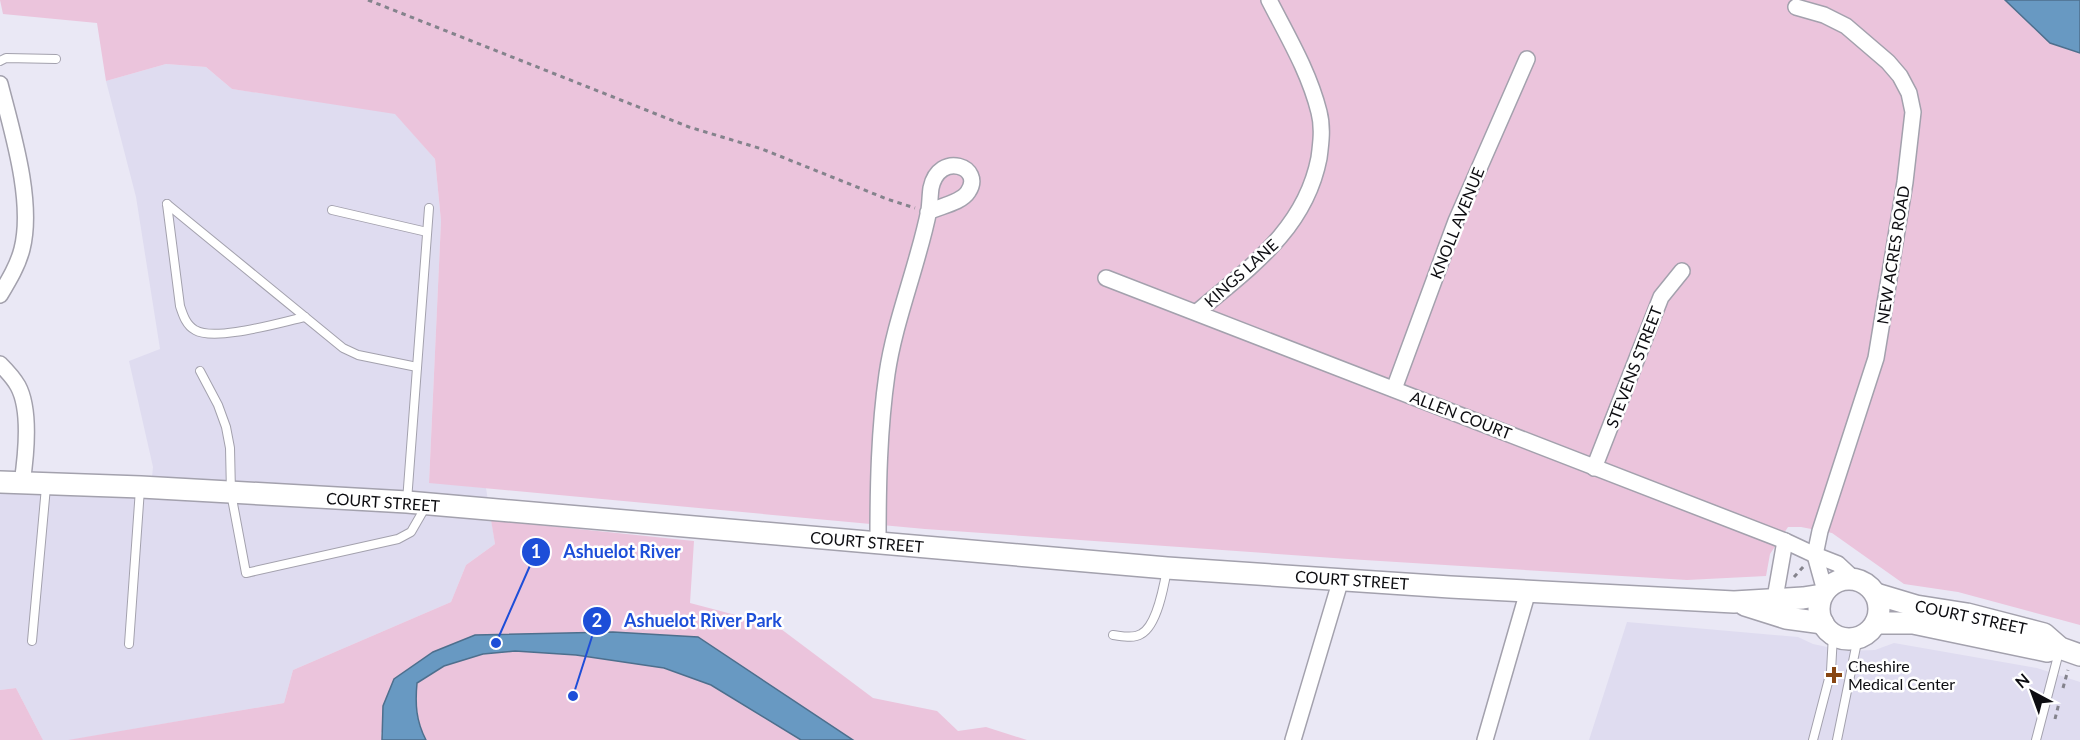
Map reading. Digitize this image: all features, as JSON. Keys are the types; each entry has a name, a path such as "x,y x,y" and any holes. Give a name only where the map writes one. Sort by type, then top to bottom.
{"main road":[{"name":"COURT STREET","path":"0,482 141,487 417,503 1167,568 1734,602 1803,598 1823,593 1837,581 1853,578 1862,581 1876,594 1916,606 1967,614 2044,634 2070,658"},
{"path":"1823,593 1819,609 1828,629"},
{"path":"1858,638 1872,629 1876,623 1879,604 1876,594"},
{"name":"COURT STREET","path":"1734,602 1828,629 1841,638 1858,638"},
{"name":"COURT STREET","path":"1876,623 1913,623 2047,651 2070,658"}],"street":[{"name":"KINGS LANE","path":"1197,312 1272,249 1300,209 1316,170 1321,142 1320,115 1309,78 1269,0"},
{"name":"NEW ACRES ROAD","path":"1796,7 1824,15 1846,26 1888,62 1900,76 1909,93 1913,112 1905,182 1876,358 1810,560"},
{"name":"KNOLL AVENUE","path":"1394,389 1456,221 1527,59"},
{"path":"0,84 14,142 25,206 22,247 17,264 0,295"},
{"path":"878,542 878,477 887,374 928,212"},
{"name":"STEVENS STREET","path":"1594,468 1661,297 1682,271"},
{"name":"ALLEN COURT","path":"1106,278 1785,541 1810,560 1838,564 1853,578"},
{"path":"0,364 15,381 24,402 26,427 22,483"},
{"path":"1775,598 1785,541"},
{"path":"1810,560 1823,593"},
{"path":"1293,740 1341,579"},
{"path":"1485,740 1528,591"}],"lane":[{"path":"0,61 6,58 56,59"},
{"path":"305,316 233,332 207,333 194,329 185,320 180,306 167,204 305,316 343,348 358,355 417,367"},
{"path":"200,371 218,405 226,427 230,448 231,493 246,573 398,538 411,532 417,503 417,367 429,208"},
{"path":"332,210 427,232"},
{"path":"32,640 46,484"},
{"path":"129,644 141,487"},
{"path":"1113,636 1131,637 1142,634 1149,627 1163,590 1167,568"},
{"path":"1813,740 1831,671 1828,629"},
{"path":"1836,740 1858,638"},
{"path":"2036,740 2046,699 2070,658"}],"path":[{"path":"368,0 689,127 762,149 887,199 928,212"},
{"path":"1793,582 1795,576 1810,560"},
{"path":"2062,690 2070,658"}],"shaded area":[{"path":"0,0 2080,0 2080,625 1958,592 1904,584 1832,533 1801,527 1788,527 1770,554 1766,576 1687,580 925,529 429,483 441,221 435,159 395,114 232,89 206,67 166,64 106,81 97,23 3,14"},
{"path":"166,64 206,67 232,89 395,113 435,159 441,221 429,482 486,488 495,544 466,565 451,602 293,670 284,703 71,740 43,740 16,688 0,690 0,489 150,497 153,467 129,361 160,349 136,197 106,81"},
{"path":"491,520 694,541 690,603 777,626 873,698 937,711 958,731 986,727 1027,740 853,740 698,638 673,636 433,652 381,733 382,740 68,740 284,703 293,670 451,602 466,565 495,544"},
{"name":"Cheshire Medical Center","path":"1627,622 1798,637 1813,644 1846,651 1875,650 1894,643 2037,668 2080,682 2080,740 1589,740"},
{"path":"515,651 614,659 663,668 710,685 734,697 801,740 426,740 417,712 417,683 444,666 483,654"},
{"path":"16,688 43,740 0,740 0,690"}],"water":[{"path":"2005,0 2080,0 2080,53 2050,43"},
{"path":"613,632 698,637 853,740 801,740 711,685 664,668 576,655 515,651 483,654 444,666 417,683 417,712 426,740 382,740 383,706 394,679 433,652 475,635"}],"place":[{"name":"Ashuelot River","path":"496,643"},
{"name":"Cheshire Medical Center","path":"1834,675"},
{"name":"Ashuelot River Park","path":"573,696"}]}
